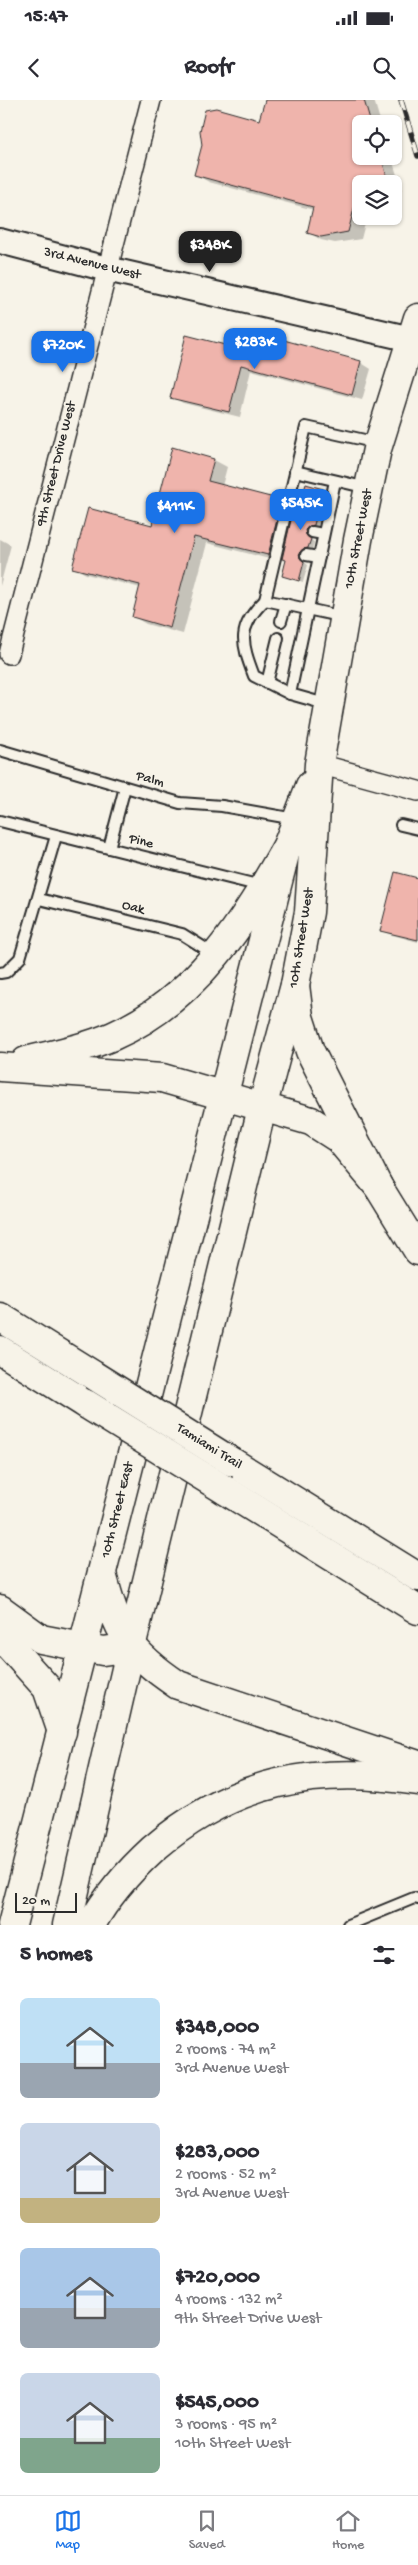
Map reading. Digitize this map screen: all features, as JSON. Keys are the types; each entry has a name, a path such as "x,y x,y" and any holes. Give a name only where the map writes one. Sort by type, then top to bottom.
{"main road":[{"name":"10th Street West","path":"262,1108 295,985 309,912 319,764 344,617 369,488 379,444 416,332"},
{"name":"10th Street West","path":"270,888 319,764"},
{"path":"1,1067 86,1046 140,1022 167,1003 198,977 217,956 270,888"},
{"path":"224,1095 270,888"},
{"path":"295,985 299,1018 310,1051 378,1186 418,1251"},
{"path":"1,1067 162,1078 311,1121 339,1139 378,1186"},
{"name":"10th Street East","path":"12,1925 224,1095"},
{"path":"68,1925 131,1647 262,1108"},
{"name":"Tamiami Trail","path":"0,1316 418,1577"},
{"name":"Tamiami Trail","path":"0,1350 418,1610"},
{"path":"102,1574 113,1614 131,1647 149,1666 178,1685 418,1765"},
{"path":"0,1609 41,1639 103,1651 131,1647"},
{"path":"0,1636 47,1688 62,1732"},
{"path":"91,1925 100,1908 134,1867 180,1826 220,1802 276,1783 330,1774 360,1774 418,1781"}],"street":[{"name":"9th Street Drive West","path":"9,654 151,100"},
{"name":"3rd Avenue West","path":"0,241 108,269 416,332"},
{"path":"319,764 418,791"}],"lane":[{"path":"329,705 290,694 254,676 246,655 244,640 249,615 265,600 283,549 283,526 289,504 294,471 306,427 379,444"},
{"path":"294,471 369,488"},
{"path":"290,694 319,557 323,534 323,511 335,481"},
{"path":"289,504 300,506"},
{"path":"283,526 294,528"},
{"path":"312,532 323,534"},
{"path":"306,555 319,557"},
{"path":"265,600 344,617"},
{"path":"282,621 286,604"},
{"path":"267,683 278,638"},
{"name":"Palm","path":"0,750 180,803 222,806 296,819"},
{"path":"109,848 125,787"},
{"name":"Pine","path":"0,822 270,888"},
{"path":"400,824 418,829"},
{"path":"0,973 6,972 20,958 56,836"},
{"name":"Oak","path":"38,899 182,934 217,956"},
{"path":"348,1925 414,1898 418,1899"}],"building":[{"path":"265,100 364,100 368,115 352,115 352,165 384,165 386,175 352,175 352,217 348,232 321,237 307,233 313,207 194,175 202,145 200,131 205,110 216,108 259,120"},
{"path":"186,335 264,355 269,336 361,361 352,395 241,365 229,412 170,398"},
{"path":"172,447 214,459 208,481 282,500 268,555 194,537 170,628 132,617 140,585 72,568 88,508 152,525"},
{"path":"306,484 323,489 314,525 309,526 305,530 306,535 311,539 308,548 303,549 299,553 300,558 304,562 299,581 282,576 286,560 282,559 295,503 300,504"},
{"path":"395,872 418,878 418,940 380,931"}],"railway":[{"path":"401,100 418,156"}]}
